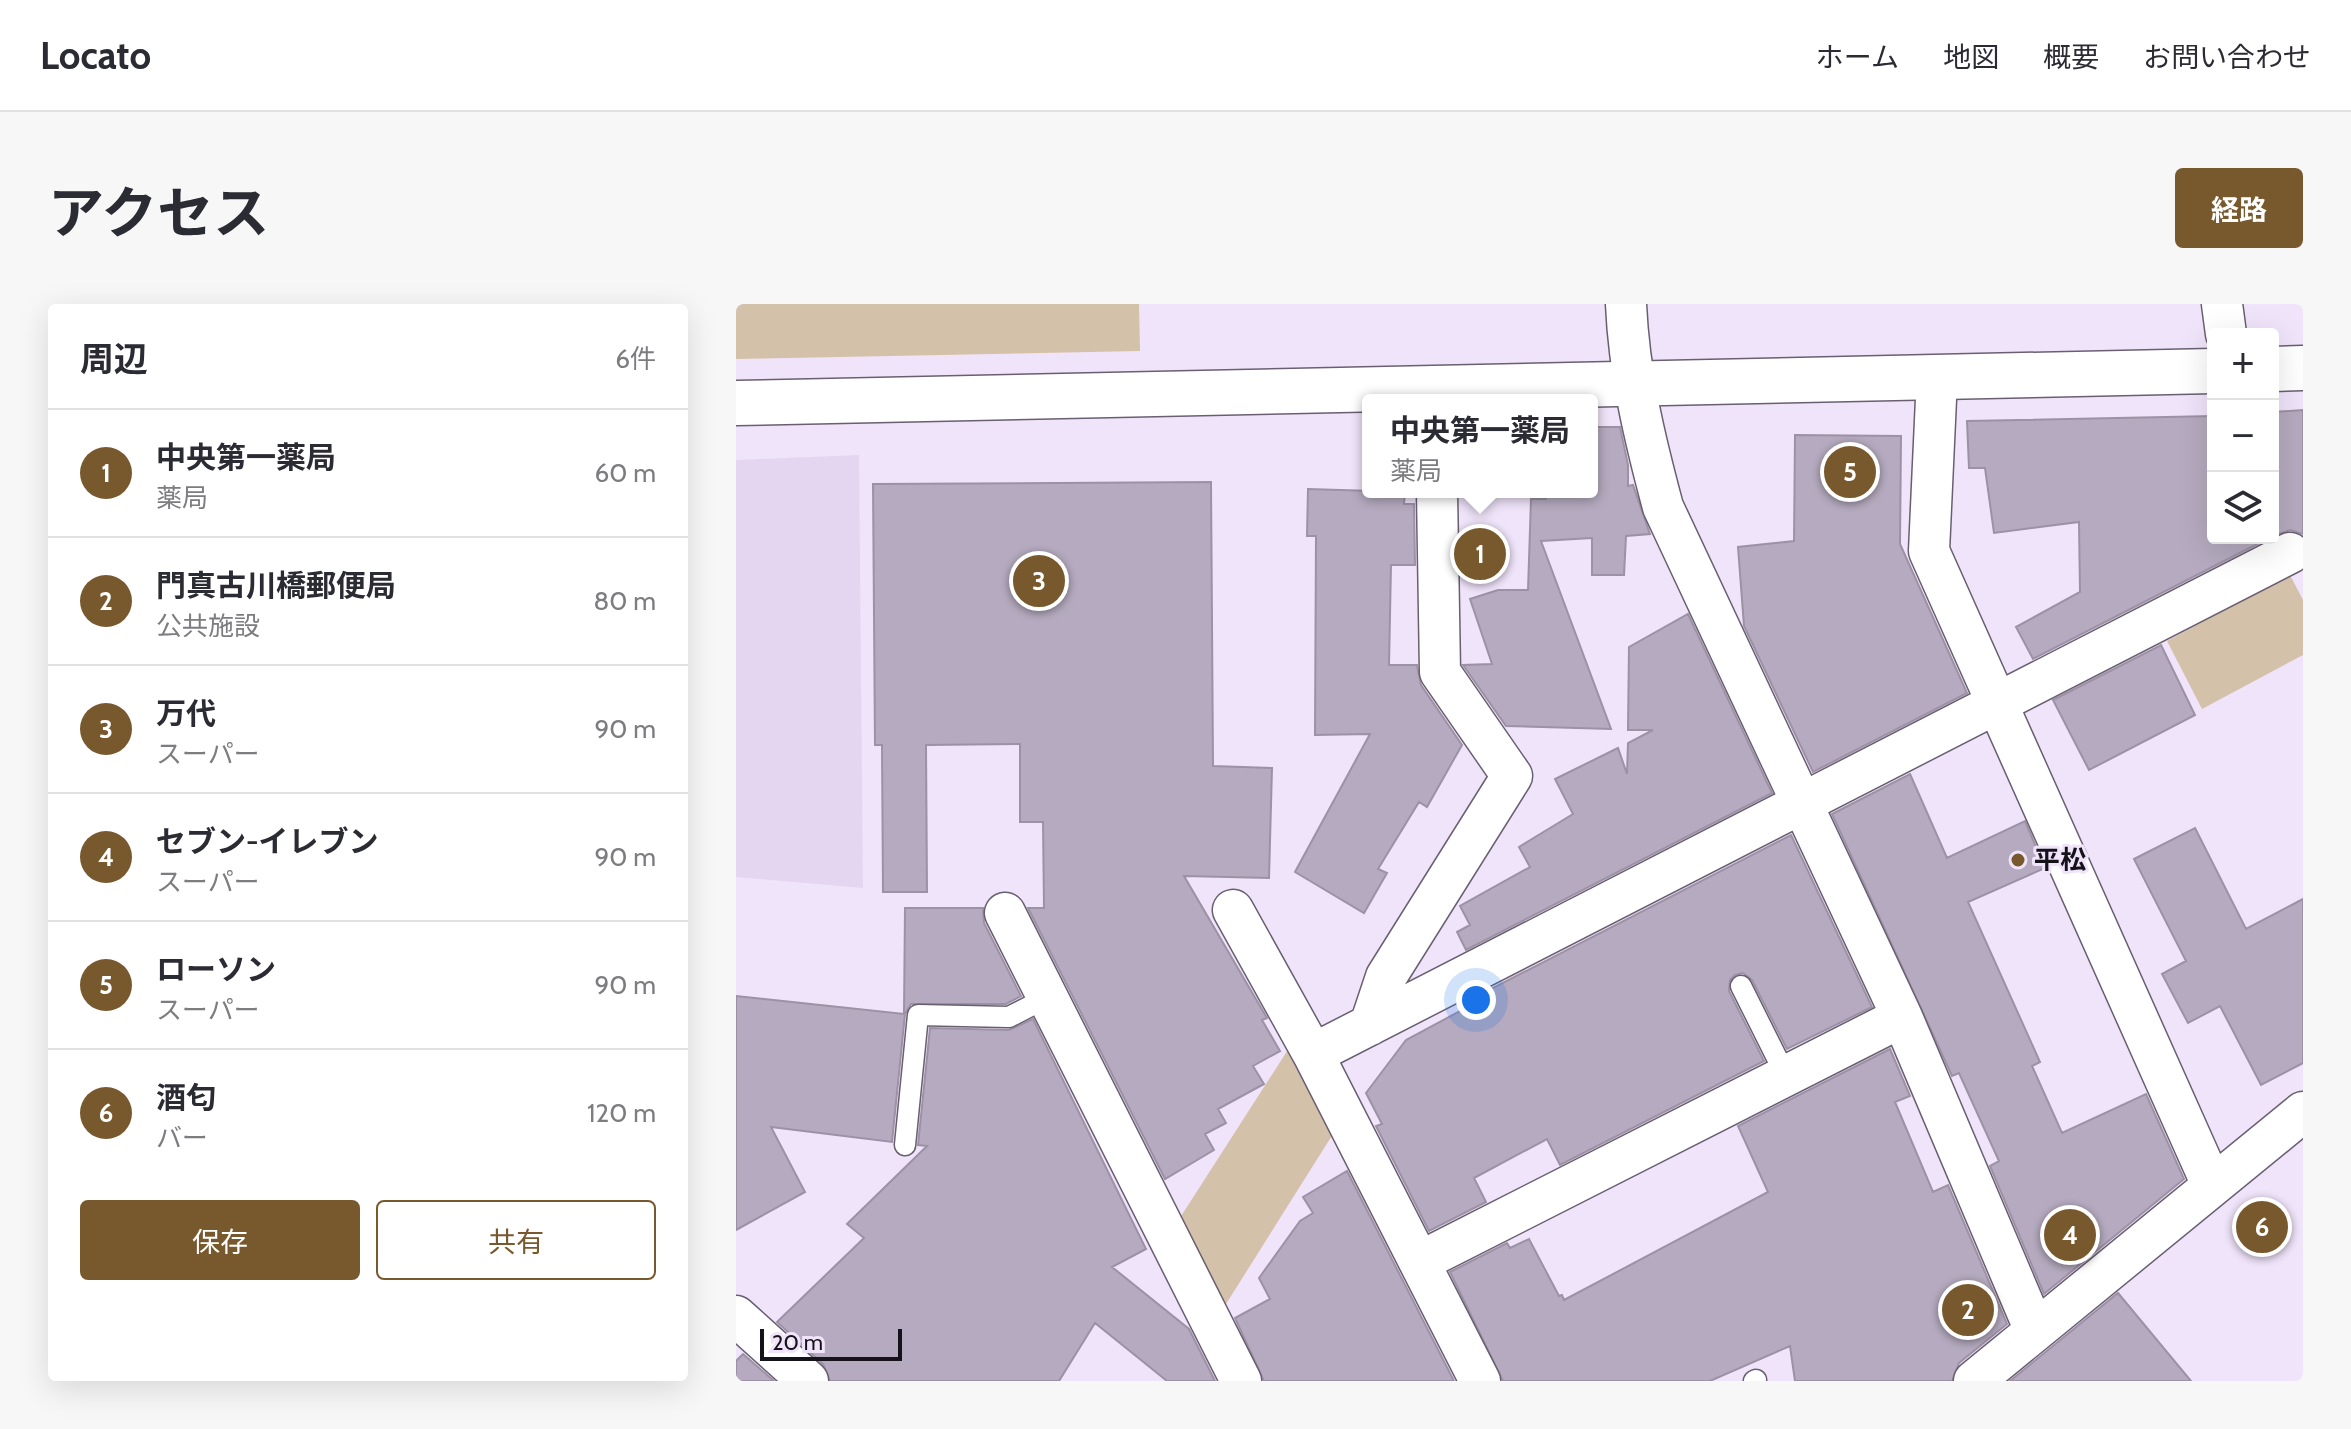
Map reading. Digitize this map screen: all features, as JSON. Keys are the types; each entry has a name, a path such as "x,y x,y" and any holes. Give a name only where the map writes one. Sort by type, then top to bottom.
{"street":[{"path":"1626,304 1634,382 1663,507 1902,1017 2035,1331"},
{"path":"2222,304 2225,328"},
{"path":"2279,369 2303,368"},
{"path":"1431,394 1634,382 2207,371"},
{"path":"1937,377 1929,551 2212,1185"},
{"path":"736,403 1362,395"},
{"path":"1370,1025 1386,977 1512,776 1440,672 1437,498"},
{"path":"1313,1054 2290,553"},
{"path":"1233,910 1313,1054 1480,1381"},
{"path":"1005,913 1241,1381"},
{"path":"1421,1261 1902,1017"},
{"path":"1974,1381 2303,1112"},
{"path":"736,1316 808,1381"}],"lane":[{"path":"1741,986 1786,1076"},
{"path":"905,1145 918,1015 1009,1017 1048,997"}],"shaded area":[{"path":"736,304 1139,304 1140,351 736,359"},
{"path":"859,455 863,888 736,877 736,460"},
{"path":"2290,575 2303,600 2303,655 2202,709 2167,641"},
{"path":"1291,1045 1333,1134 1226,1304 1176,1224"}],"building":[{"path":"2303,410 2303,534 2290,530 2279,534 2279,412"},
{"path":"2207,416 2207,544 2257,544 2033,659 2016,627 2080,592 2079,522 1994,533 1985,468 1969,468 1967,421"},
{"path":"1598,427 1620,427 1628,465 1628,486 1633,485 1650,534 1626,536 1624,575 1592,575 1592,538 1541,541 1611,729 1506,726 1463,665 1492,664 1470,599 1498,590 1528,590 1531,499 1598,498"},
{"path":"1795,435 1901,436 1900,544 1967,693 1813,772 1744,626 1738,547 1794,541"},
{"path":"1211,482 1213,766 1272,768 1269,878 1184,876 1267,1018 1262,1020 1280,1051 1253,1066 1264,1084 1218,1109 1226,1123 1205,1134 1214,1150 1165,1179 1028,908 1044,908 1043,822 1020,822 1020,744 926,745 927,892 883,892 882,745 875,745 873,484"},
{"path":"1308,489 1362,491 1362,498 1404,498 1404,504 1414,504 1415,565 1391,565 1389,665 1417,665 1421,685 1462,745 1427,807 1419,802 1378,869 1387,873 1364,913 1295,872 1370,734 1315,735 1316,536 1307,536"},
{"path":"1688,614 1772,793 1466,950 1457,932 1470,925 1460,906 1530,867 1519,847 1573,814 1555,779 1618,748 1627,774 1628,743 1653,730 1628,730 1629,647"},
{"path":"2161,645 2195,715 2089,770 2053,700"},
{"path":"1910,774 1947,858 2025,821 2045,868 1968,902 2040,1062 2032,1066 2062,1133 2146,1094 2184,1179 2044,1294 1990,1166 1999,1161 1959,1073 1952,1076 1832,814"},
{"path":"2195,828 2246,929 2303,899 2303,1063 2261,1085 2220,1006 2188,1023 2162,974 2186,961 2134,859"},
{"path":"1791,835 1872,1007 1787,1049 1752,980 1743,973 1735,975 1730,980 1729,991 1764,1061 1560,1165 1547,1139 1474,1178 1486,1202 1429,1231 1376,1126 1382,1124 1366,1093 1406,1040 1490,995 1487,991"},
{"path":"905,908 983,908 984,923 1021,996 1006,1004 911,1004 905,1014 892,1142 771,1127 805,1192 736,1230 736,996 904,1014"},
{"path":"1033,1019 1146,1249 1112,1267 1189,1329 1215,1381 1167,1381 1095,1323 1059,1381 830,1381 823,1364 777,1322 864,1238 847,1224 927,1146 918,1145 930,1028 1009,1030"},
{"path":"1890,1049 1910,1096 1895,1102 1933,1192 1948,1185 2007,1324 1959,1363 1952,1381 1795,1381 1790,1346 1710,1381 1503,1381 1450,1272 1507,1243 1510,1248 1529,1239 1564,1300 1768,1192 1738,1126"},
{"path":"1347,1171 1454,1381 1264,1381 1235,1318 1270,1299 1259,1278 1300,1221 1313,1213 1303,1197"},
{"path":"2118,1293 2191,1381 2010,1381"},
{"path":"743,1354 774,1381 736,1381 736,1361"}],"place":[{"name":"ローソン","path":"1850,472"},
{"name":"中央第一薬局","path":"1480,554"},
{"name":"万代","path":"1039,581"},
{"name":"平松","path":"2018,860"},
{"name":"酒匂","path":"2262,1227"},
{"name":"セブン-イレブン","path":"2070,1235"},
{"name":"門真古川橋郵便局","path":"1968,1310"}]}
